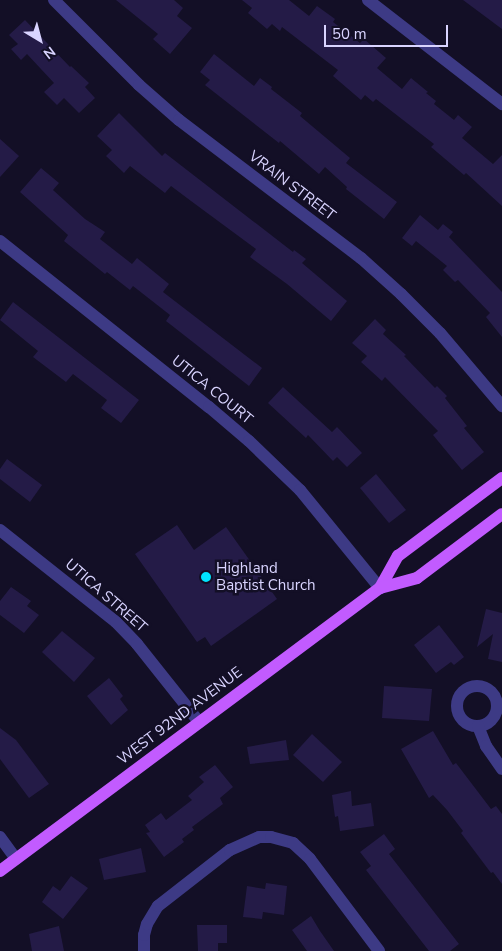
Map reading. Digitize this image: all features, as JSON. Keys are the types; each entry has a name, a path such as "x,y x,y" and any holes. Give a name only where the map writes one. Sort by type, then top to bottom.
{"main road":[{"name":"WEST 92ND AVENUE","path":"380,588 398,556 502,478"},
{"name":"WEST 92ND AVENUE","path":"0,871 380,588 417,578 502,514"}],"street":[{"name":"VRAIN STREET","path":"54,0 139,85 179,120 360,258 401,294 440,333 502,406"},
{"path":"368,0 502,104"},
{"name":"UTICA COURT","path":"0,241 209,407 256,447 300,490 380,588"},
{"name":"UTICA STREET","path":"0,530 116,622 137,644 199,722"},
{"path":"478,726 486,746 502,769"},
{"path":"0,837 16,859"},
{"path":"144,951 144,935 147,924 158,906 230,850 259,837 277,838 293,843 310,859 379,951"}],"building":[{"path":"116,0 174,0 183,8 177,16 192,28 170,54 153,39 158,34"},
{"path":"242,0 289,0 309,16 317,6 335,19 333,22 360,43 364,39 386,58 377,68 402,89 411,78 436,101 434,104 454,120 458,115 472,127 462,138 493,164 502,155 502,206 466,173 464,175 431,147 434,144 376,99 373,102 365,95 361,100 333,76 338,70 282,27 280,31 272,24 267,29 248,13 252,8"},
{"path":"463,0 502,0 502,29"},
{"path":"25,20 70,67 89,83 85,87 95,98 79,113 64,98 57,105 44,92 54,83 27,54 21,60 11,49 18,44 9,35"},
{"path":"214,54 254,86 260,78 272,87 271,89 302,113 300,116 350,158 346,163 397,202 384,219 346,189 347,187 325,167 319,174 280,141 279,143 205,85 210,80 200,72"},
{"path":"119,113 162,156 165,153 293,252 294,250 306,259 302,263 347,301 331,321 287,284 250,257 256,249 171,186 165,193 130,166 124,173 106,156 112,150 97,136"},
{"path":"0,139 19,156 0,177"},
{"path":"41,168 59,183 53,190 85,219 105,232 100,239 132,264 137,258 169,284 163,292 262,368 249,386 166,321 170,315 133,286 130,290 107,272 105,274 64,241 68,235 20,192"},
{"path":"420,215 438,230 443,224 453,232 449,237 502,292 502,337 486,317 490,313 458,280 455,282 443,270 447,266 416,241 412,246 402,238"},
{"path":"13,302 139,400 121,423 101,408 107,400 73,374 66,382 33,357 38,351 0,320"},
{"path":"375,319 386,330 383,334 406,355 404,356 435,388 437,386 447,396 445,398 467,426 464,428 484,452 462,470 433,435 438,431 385,377 382,381 361,362 367,356 352,343"},
{"path":"283,387 332,432 337,427 362,453 347,467 337,457 333,461 308,435 306,438 268,403"},
{"path":"7,459 42,485 30,502 0,479 0,469"},
{"path":"376,474 406,510 389,523 360,488"},
{"name":"Highland Baptist Church","path":"177,525 194,550 226,527 277,599 211,646 205,637 197,642 135,554"},
{"path":"11,587 31,601 27,606 39,615 24,633 0,615 0,601"},
{"path":"486,609 502,613 502,662 488,659 493,634 477,647"},
{"path":"439,625 464,657 454,665 451,662 436,673 414,645"},
{"path":"62,631 95,658 74,682 42,652"},
{"path":"109,678 123,696 120,699 128,710 111,725 87,696"},
{"path":"384,686 432,689 429,721 382,718"},
{"path":"0,728 16,740 49,784 29,798 0,759"},
{"path":"433,731 453,765 456,763 491,809 496,806 502,814 502,884 493,872 491,873 461,833 463,831 447,810 433,795 429,798 401,749"},
{"path":"312,734 342,762 323,782 293,755"},
{"path":"286,740 289,760 250,764 247,747"},
{"path":"215,765 233,787 220,798 223,804 192,827 194,830 182,839 184,842 164,857 146,833 150,832 145,825 161,813 166,820 192,800 188,796 204,782 199,777"},
{"path":"351,791 352,806 371,803 374,826 340,831 338,816 335,817 332,795"},
{"path":"384,834 395,849 389,854 459,944 450,951 429,951 366,870 371,866 360,852"},
{"path":"141,848 146,872 104,880 99,859"},
{"path":"71,876 88,888 63,919 42,902 53,886 60,891"},
{"path":"266,883 287,886 284,915 263,912 262,919 243,917 247,886 265,889"},
{"path":"311,916 334,951 307,951 292,930"},
{"path":"197,925 227,925 227,943 218,943 218,951 198,951"},
{"path":"59,926 64,951 32,951 29,934"}],"place":[{"name":"Highland Baptist Church","path":"206,577"}]}
